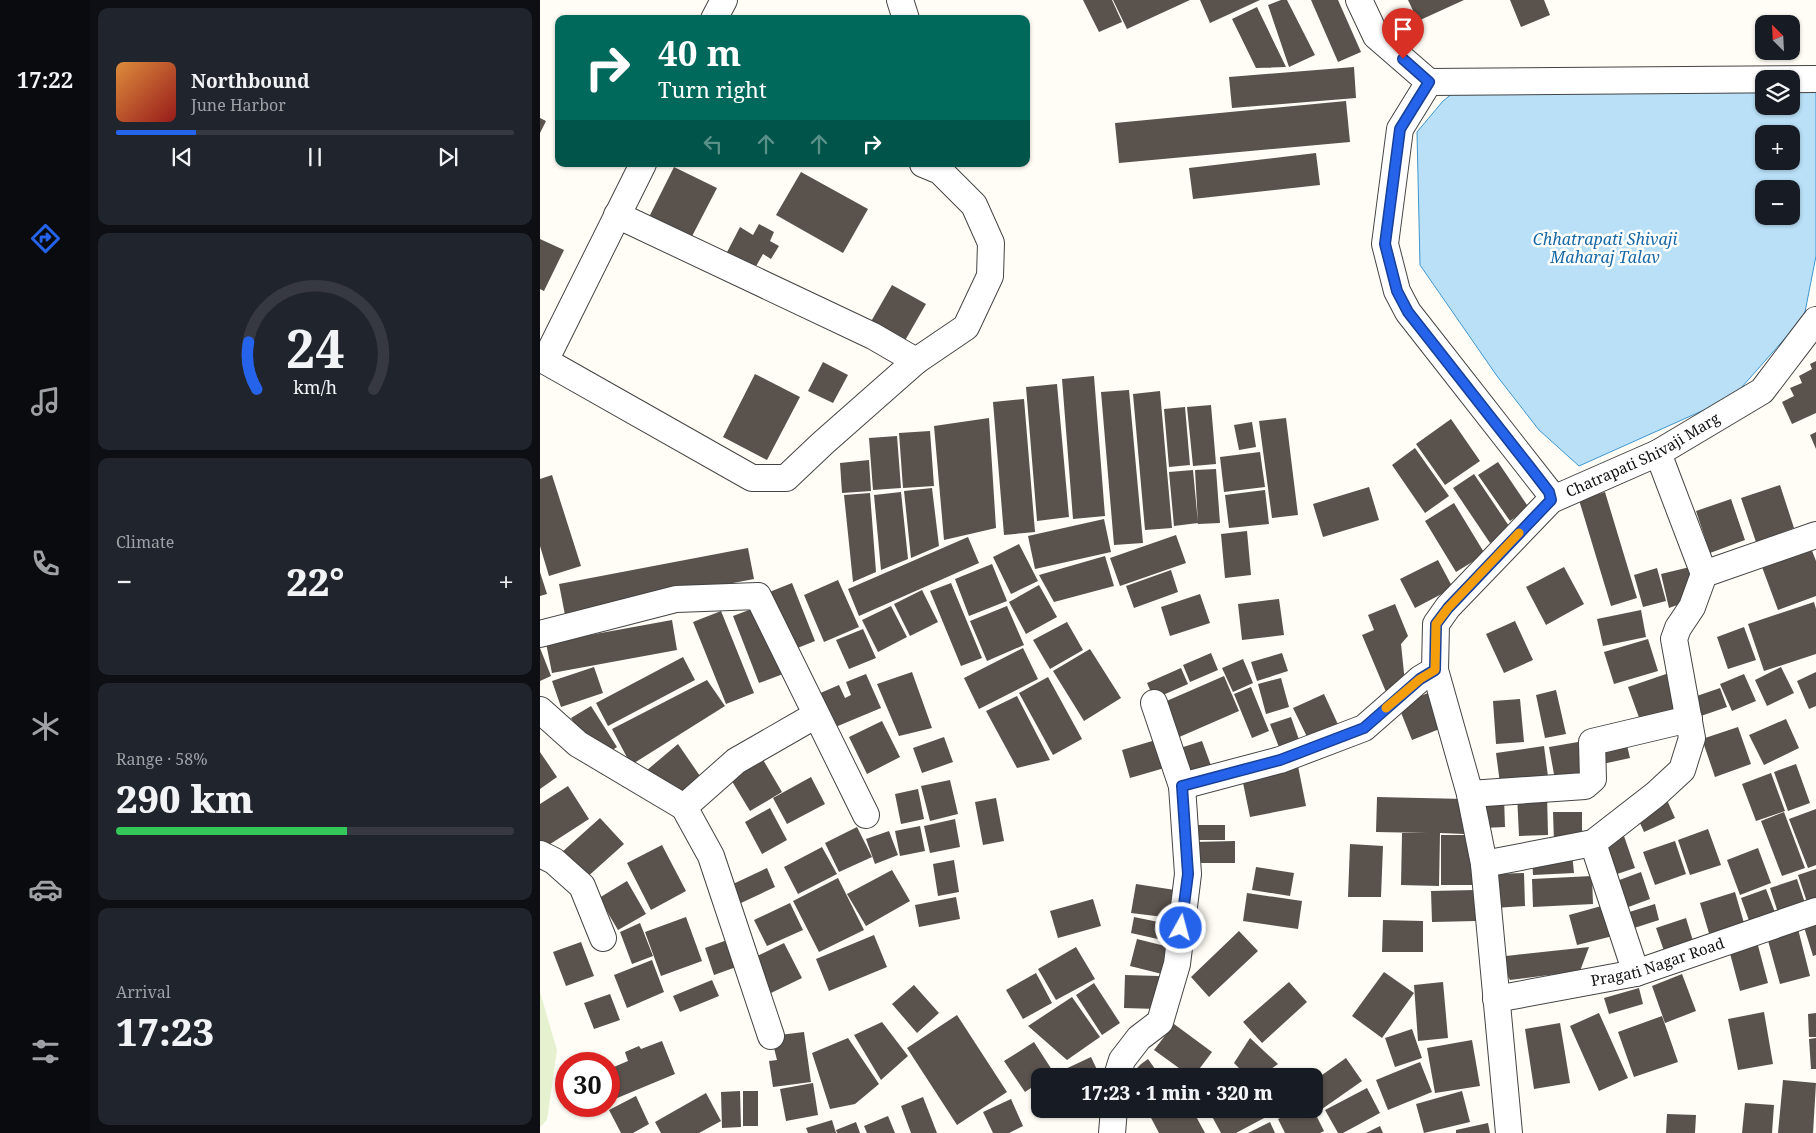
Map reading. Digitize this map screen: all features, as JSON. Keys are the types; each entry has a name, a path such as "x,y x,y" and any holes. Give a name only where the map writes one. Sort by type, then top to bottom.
{"street":[{"path":"716,15 724,0"},
{"path":"900,0 905,15"},
{"path":"1359,0 1376,36 1429,82 1816,79"},
{"path":"1429,82 1400,129 1385,244 1397,291 1408,312 1543,485 1551,500"},
{"path":"641,167 543,359 752,478 786,478 916,362 966,327 990,276 991,243 974,205 935,167"},
{"path":"617,215 873,336 916,362"},
{"name":"Chatrapati Shivaji Marg","path":"1509,1133 1484,864 1470,794 1435,670 1436,624 1448,608 1551,500 1658,453 1762,391 1816,320"},
{"path":"1484,864 1593,843 1656,794 1682,770 1692,738 1674,639 1678,628 1692,607 1704,574 1658,453"},
{"path":"1704,574 1816,535"},
{"path":"540,634 676,599 758,596 866,816"},
{"path":"1182,786 1280,760 1364,728 1420,679 1435,670"},
{"path":"1120,1068 1122,1060 1139,1038 1160,1022 1177,964 1188,874 1182,786 1154,703"},
{"path":"540,710 578,744 684,807 711,856 771,1036"},
{"path":"684,807 736,761 816,715"},
{"path":"1470,794 1585,786 1593,779 1592,742 1688,718"},
{"path":"1593,843 1636,973"},
{"path":"540,854 554,861 582,886 603,938"},
{"name":"Pragati Nagar Road","path":"1496,999 1636,973 1816,911"},
{"path":"1112,1133 1113,1118"}],"green space":[{"path":"540,992 557,1050 555,1052 547,1120 540,1127"}],"water":[{"name":"Chhatrapati Shivaji Maharaj Talav","path":"1462,86 1755,89 1755,115 1800,115 1800,89 1816,90 1816,256 1804,317 1733,397 1579,466 1539,430 1497,376 1420,265 1417,132 1443,101"}],"building":[{"path":"1083,0 1112,0 1122,22 1099,32"},
{"path":"1113,0 1190,0 1127,29"},
{"path":"1200,0 1260,0 1210,23"},
{"path":"1281,0 1287,0 1315,55 1289,67 1268,5"},
{"path":"1311,0 1338,0 1361,52 1338,62"},
{"path":"1408,0 1464,0 1418,21"},
{"path":"1510,0 1544,0 1550,15 1521,27"},
{"path":"1257,7 1286,67 1256,68 1232,19"},
{"path":"1354,67 1356,98 1232,108 1229,77"},
{"path":"1346,101 1350,142 1119,163 1115,123"},
{"path":"540,118 546,121 540,133"},
{"path":"1316,153 1320,185 1193,199 1189,168"},
{"path":"674,167 717,188 689,242 647,221"},
{"path":"801,172 868,209 843,253 776,215"},
{"path":"759,224 774,232 770,241 779,246 771,259 763,254 751,275 723,260 740,227 753,235"},
{"path":"540,239 564,250 544,291 540,289"},
{"path":"892,285 926,304 903,344 869,325"},
{"path":"1816,361 1816,413 1792,424 1782,402 1794,396 1790,388 1802,383 1799,376 1812,369 1810,364"},
{"path":"823,362 848,375 833,403 808,391"},
{"path":"755,374 800,397 767,460 723,437"},
{"path":"1094,376 1105,516 1073,519 1062,379"},
{"path":"1057,384 1069,517 1037,521 1026,387"},
{"path":"1129,390 1143,543 1114,545 1101,392"},
{"path":"1160,391 1172,528 1145,530 1133,394"},
{"path":"1024,399 1035,532 1004,535 993,402"},
{"path":"1211,405 1216,464 1193,466 1187,407"},
{"path":"1185,407 1190,465 1169,467 1164,409"},
{"path":"989,418 996,528 944,540 934,426"},
{"path":"1286,418 1298,515 1272,518 1259,421"},
{"path":"1451,419 1480,461 1445,485 1416,444"},
{"path":"1252,422 1256,447 1239,450 1234,425"},
{"path":"930,431 934,486 903,488 899,433"},
{"path":"1816,432 1816,449 1810,435"},
{"path":"897,436 901,488 873,490 869,438"},
{"path":"1415,448 1449,496 1425,513 1392,465"},
{"path":"1260,452 1265,487 1224,492 1220,457"},
{"path":"869,460 871,491 842,493 840,463"},
{"path":"1498,462 1529,508 1510,521 1478,475"},
{"path":"1216,469 1220,523 1198,524 1195,470"},
{"path":"1193,470 1198,523 1174,526 1169,472"},
{"path":"1474,474 1511,529 1490,543 1453,488"},
{"path":"552,475 581,566 549,576 540,546 540,479"},
{"path":"1780,485 1794,528 1756,542 1741,498"},
{"path":"1369,487 1379,520 1323,537 1313,504"},
{"path":"932,488 939,546 911,558 904,491"},
{"path":"1265,490 1269,524 1229,528 1225,495"},
{"path":"901,492 908,559 881,570 874,495"},
{"path":"1605,492 1637,598 1611,606 1579,500"},
{"path":"870,493 876,572 853,582 844,495"},
{"path":"1731,499 1745,540 1710,553 1696,511"},
{"path":"1454,503 1485,554 1456,572 1425,521"},
{"path":"1104,519 1111,552 1035,569 1028,536"},
{"path":"1247,531 1251,575 1225,578 1221,534"},
{"path":"1176,535 1186,563 1120,586 1110,558"},
{"path":"968,537 979,563 859,616 848,589"},
{"path":"1019,544 1038,581 1011,594 993,557"},
{"path":"748,548 754,579 565,615 559,584"},
{"path":"1811,548 1816,561 1816,596 1778,610 1762,567"},
{"path":"1105,556 1114,586 1054,602 1039,575"},
{"path":"1438,560 1453,588 1415,608 1400,579"},
{"path":"992,564 1007,601 969,616 955,579"},
{"path":"1694,566 1691,600 1669,608 1661,574"},
{"path":"1564,567 1584,604 1546,625 1526,587"},
{"path":"1657,568 1666,601 1643,607 1634,575"},
{"path":"1171,570 1178,592 1134,608 1126,586"},
{"path":"540,572 547,594 540,596"},
{"path":"838,580 859,627 824,642 804,595"},
{"path":"792,583 815,641 790,651 767,593"},
{"path":"951,583 982,658 961,666 930,591"},
{"path":"1039,585 1057,617 1026,634 1009,602"},
{"path":"922,590 938,622 910,636 894,604"},
{"path":"1200,594 1210,623 1170,636 1161,607"},
{"path":"1279,599 1284,635 1242,640 1238,604"},
{"path":"1814,602 1816,609 1816,654 1764,671 1748,624"},
{"path":"1395,604 1408,636 1401,644 1405,683 1386,692 1362,635 1374,630 1368,615"},
{"path":"891,606 907,637 878,652 862,620"},
{"path":"1007,606 1024,645 987,661 970,621"},
{"path":"757,607 783,674 759,683 733,616"},
{"path":"1641,610 1646,637 1603,646 1597,619"},
{"path":"721,611 754,693 726,704 693,622"},
{"path":"672,620 677,650 552,673 546,643"},
{"path":"1515,621 1533,660 1504,673 1486,634"},
{"path":"1067,622 1083,650 1050,669 1033,640"},
{"path":"1744,627 1756,660 1728,669 1717,637"},
{"path":"863,629 876,658 849,669 836,640"},
{"path":"1648,639 1658,671 1614,684 1604,652"},
{"path":"540,648 551,676 540,681"},
{"path":"1023,648 1038,679 979,709 964,678"},
{"path":"1090,649 1121,698 1084,721 1053,671"},
{"path":"1211,653 1218,670 1190,682 1183,665"},
{"path":"1282,653 1288,671 1257,681 1251,662"},
{"path":"683,657 695,680 608,726 596,703"},
{"path":"1243,659 1253,683 1233,692 1222,668"},
{"path":"594,667 603,693 561,707 552,681"},
{"path":"1781,667 1794,693 1767,706 1755,680"},
{"path":"1181,668 1188,684 1154,699 1147,683"},
{"path":"912,672 932,728 899,736 877,684"},
{"path":"1672,672 1684,708 1641,723 1628,687"},
{"path":"1816,672 1816,706 1809,709 1797,681"},
{"path":"866,674 881,708 833,728 818,694 839,685 845,698 851,695 846,682"},
{"path":"1744,674 1756,701 1732,711 1720,684"},
{"path":"1224,676 1239,711 1177,738 1162,703"},
{"path":"1048,677 1082,739 1053,755 1019,693"},
{"path":"1281,678 1289,707 1266,714 1258,684"},
{"path":"707,680 725,706 631,765 612,729"},
{"path":"1251,687 1269,731 1252,738 1234,694"},
{"path":"1720,688 1727,707 1698,717 1691,698"},
{"path":"1556,690 1566,734 1545,738 1536,695"},
{"path":"1433,691 1447,726 1412,740 1398,705"},
{"path":"1324,694 1341,731 1311,745 1293,708"},
{"path":"1017,696 1050,760 1017,768 986,711"},
{"path":"1520,699 1524,742 1496,744 1493,701"},
{"path":"591,706 617,747 597,760 571,718"},
{"path":"1291,717 1302,748 1282,755 1270,724"},
{"path":"1786,719 1799,748 1764,765 1749,735"},
{"path":"882,721 900,757 867,774 849,737"},
{"path":"1738,727 1751,764 1715,777 1702,739"},
{"path":"944,737 953,762 922,773 913,748"},
{"path":"1625,737 1630,758 1598,765 1593,744"},
{"path":"1159,739 1168,767 1130,778 1122,750"},
{"path":"1202,741 1213,771 1184,781 1174,750"},
{"path":"1578,742 1584,779 1556,785 1549,747"},
{"path":"678,744 700,776 666,804 640,776"},
{"path":"1544,746 1549,784 1501,791 1496,753"},
{"path":"540,752 557,777 540,789"},
{"path":"762,758 782,792 750,811 730,778"},
{"path":"1297,761 1306,806 1250,817 1241,773"},
{"path":"1796,764 1810,803 1788,811 1774,772"},
{"path":"1771,773 1785,811 1756,821 1742,784"},
{"path":"811,777 825,804 787,824 773,798"},
{"path":"950,780 958,814 930,821 921,786"},
{"path":"568,786 589,819 544,848 540,842 540,804"},
{"path":"918,789 924,819 901,824 895,794"},
{"path":"1517,794 1547,794 1548,835 1519,836"},
{"path":"1377,797 1465,799 1464,834 1440,833 1439,886 1401,885 1402,833 1427,833 1376,832"},
{"path":"1482,797 1504,797 1505,827 1483,828"},
{"path":"996,798 1004,841 983,845 975,802"},
{"path":"1667,800 1675,818 1644,832 1636,814"},
{"path":"770,808 787,840 762,854 745,822"},
{"path":"1816,809 1816,865 1808,868 1789,819"},
{"path":"1553,812 1582,812 1582,842 1554,842"},
{"path":"1784,812 1805,868 1782,876 1761,821"},
{"path":"600,818 624,844 585,879 561,853"},
{"path":"955,819 960,847 930,853 924,826"},
{"path":"1194,825 1225,825 1225,840 1194,840"},
{"path":"920,826 925,851 900,856 895,831"},
{"path":"857,827 872,857 839,872 825,843"},
{"path":"1708,829 1721,865 1690,875 1678,840"},
{"path":"889,831 898,855 875,864 866,839"},
{"path":"1441,835 1475,835 1475,885 1441,885"},
{"path":"1624,836 1635,868 1608,877 1597,845"},
{"path":"1235,841 1235,863 1194,863 1194,842"},
{"path":"1675,841 1686,874 1655,885 1643,852"},
{"path":"1350,844 1383,846 1381,897 1348,897"},
{"path":"662,845 686,891 651,910 627,863"},
{"path":"822,847 837,874 798,894 784,867"},
{"path":"1758,848 1771,883 1740,895 1727,860"},
{"path":"1572,853 1574,873 1533,875 1532,856"},
{"path":"954,860 959,892 938,896 933,864"},
{"path":"1256,867 1294,873 1290,896 1252,890"},
{"path":"767,868 775,887 741,903 733,884"},
{"path":"1816,869 1816,905 1809,908 1798,875"},
{"path":"892,870 910,901 866,926 847,894"},
{"path":"1641,872 1650,899 1623,909 1614,882"},
{"path":"1524,873 1525,906 1494,908 1492,874"},
{"path":"1592,876 1593,904 1533,907 1532,879"},
{"path":"838,878 864,930 819,952 793,901"},
{"path":"1797,879 1807,909 1780,919 1770,888"},
{"path":"627,881 646,914 618,930 599,898"},
{"path":"1136,884 1175,890 1172,918 1131,913"},
{"path":"1766,889 1778,920 1752,929 1741,898"},
{"path":"1475,890 1476,921 1432,922 1431,891"},
{"path":"1735,892 1746,930 1711,940 1700,903"},
{"path":"1247,893 1302,901 1298,929 1243,921"},
{"path":"956,897 960,919 919,927 915,905"},
{"path":"1093,899 1101,926 1058,938 1050,911"},
{"path":"790,903 803,930 767,946 754,920"},
{"path":"1655,904 1659,920 1628,930 1623,914"},
{"path":"1605,905 1613,936 1577,945 1569,915"},
{"path":"686,917 702,961 661,976 645,932"},
{"path":"1134,917 1178,926 1171,942 1131,933"},
{"path":"1686,918 1693,941 1664,951 1656,928"},
{"path":"1383,920 1423,921 1423,952 1382,952"},
{"path":"640,923 653,956 632,964 620,932"},
{"path":"1816,923 1816,955 1813,956 1804,927"},
{"path":"1798,929 1810,976 1780,984 1767,937"},
{"path":"1239,931 1258,951 1209,997 1191,977"},
{"path":"874,935 887,967 829,991 816,959"},
{"path":"1756,938 1768,983 1740,991 1728,946"},
{"path":"730,939 739,966 714,975 705,948"},
{"path":"1137,939 1173,948 1166,975 1130,966"},
{"path":"581,942 594,976 566,986 553,952"},
{"path":"784,943 802,978 771,993 753,958"},
{"path":"1076,947 1095,979 1056,1000 1038,969"},
{"path":"1589,947 1580,971 1510,980 1497,957"},
{"path":"652,960 664,992 627,1008 614,975"},
{"path":"1384,972 1414,993 1382,1038 1352,1016"},
{"path":"1036,973 1052,1003 1023,1019 1006,990"},
{"path":"1682,974 1696,1011 1665,1023 1652,986"},
{"path":"1125,975 1159,976 1158,1009 1124,1008"},
{"path":"712,980 719,996 680,1012 673,996"},
{"path":"1289,982 1307,1002 1262,1043 1243,1022"},
{"path":"1443,982 1448,1038 1418,1041 1414,985"},
{"path":"1094,983 1120,1023 1102,1035 1076,995"},
{"path":"914,985 939,1013 917,1033 892,1004"},
{"path":"1639,988 1643,1004 1609,1014 1604,998"},
{"path":"610,994 620,1020 594,1029 584,1003"},
{"path":"1072,997 1100,1037 1067,1060 1028,1026"},
{"path":"1764,1012 1773,1064 1738,1070 1728,1019"},
{"path":"1599,1013 1628,1078 1599,1091 1570,1026"},
{"path":"1816,1013 1816,1037 1809,1037 1808,1014"},
{"path":"957,1015 1007,1092 957,1125 907,1048"},
{"path":"1662,1016 1678,1062 1634,1077 1618,1032"},
{"path":"882,1022 908,1056 881,1080 854,1035"},
{"path":"1560,1023 1570,1083 1534,1089 1525,1029"},
{"path":"1174,1024 1212,1052 1200,1068 1179,1068 1154,1050"},
{"path":"1412,1029 1422,1058 1395,1067 1385,1038"},
{"path":"804,1032 811,1082 773,1087 769,1061 777,1060 771,1036"},
{"path":"848,1038 879,1084 855,1104 830,1109 812,1053"},
{"path":"1250,1038 1278,1064 1272,1068 1239,1068 1234,1063"},
{"path":"1816,1038 1816,1069 1811,1069 1809,1039"},
{"path":"1472,1040 1480,1086 1435,1093 1427,1048"},
{"path":"662,1041 675,1074 620,1097 620,1064 628,1061 625,1052 639,1046 641,1049"},
{"path":"1034,1042 1051,1068 1031,1068 1031,1088 1025,1092 1004,1061"},
{"path":"1091,1057 1096,1068 1068,1068"},
{"path":"1346,1058 1362,1081 1323,1108 1323,1074"},
{"path":"1148,1059 1154,1068 1137,1068"},
{"path":"1420,1062 1432,1092 1388,1110 1376,1080"},
{"path":"1783,1080 1816,1083 1813,1133 1778,1133"},
{"path":"813,1083 818,1115 786,1121 780,1089"},
{"path":"1367,1088 1380,1113 1343,1133 1338,1133 1325,1110"},
{"path":"740,1091 741,1127 722,1128 721,1092"},
{"path":"743,1091 758,1091 758,1126 743,1126"},
{"path":"1462,1091 1470,1122 1424,1133 1416,1104"},
{"path":"706,1093 721,1121 699,1133 661,1133 655,1122"},
{"path":"636,1096 649,1124 633,1133 621,1133 613,1117 620,1117 620,1104"},
{"path":"923,1097 937,1133 911,1133 901,1106"},
{"path":"1011,1099 1023,1126 1009,1133 993,1133 983,1112"},
{"path":"1745,1103 1774,1105 1772,1133 1742,1133"},
{"path":"1667,1114 1696,1115 1695,1133 1666,1133"},
{"path":"888,1116 895,1133 867,1133 864,1126"},
{"path":"1151,1118 1197,1118 1205,1133 1159,1133"},
{"path":"1213,1118 1264,1118 1236,1133 1221,1133"},
{"path":"1318,1118 1324,1131 1320,1133 1285,1133 1278,1119"},
{"path":"832,1120 836,1133 808,1133 806,1128"},
{"path":"856,1122 860,1133 837,1133 836,1130"},
{"path":"1270,1122 1275,1133 1248,1133"},
{"path":"1488,1123 1490,1133 1456,1133 1456,1130"},
{"path":"1380,1126 1383,1133 1366,1133"}],"slow traffic":[{"path":"1386,708 1420,679 1435,670 1436,624 1448,608 1519,533"}],"route":[{"path":"1181,928 1188,874 1182,786 1280,760 1364,728 1420,679 1435,670 1436,624 1448,608 1551,500 1549,492 1408,312 1397,291 1385,244 1400,129 1429,82 1403,59"}]}
